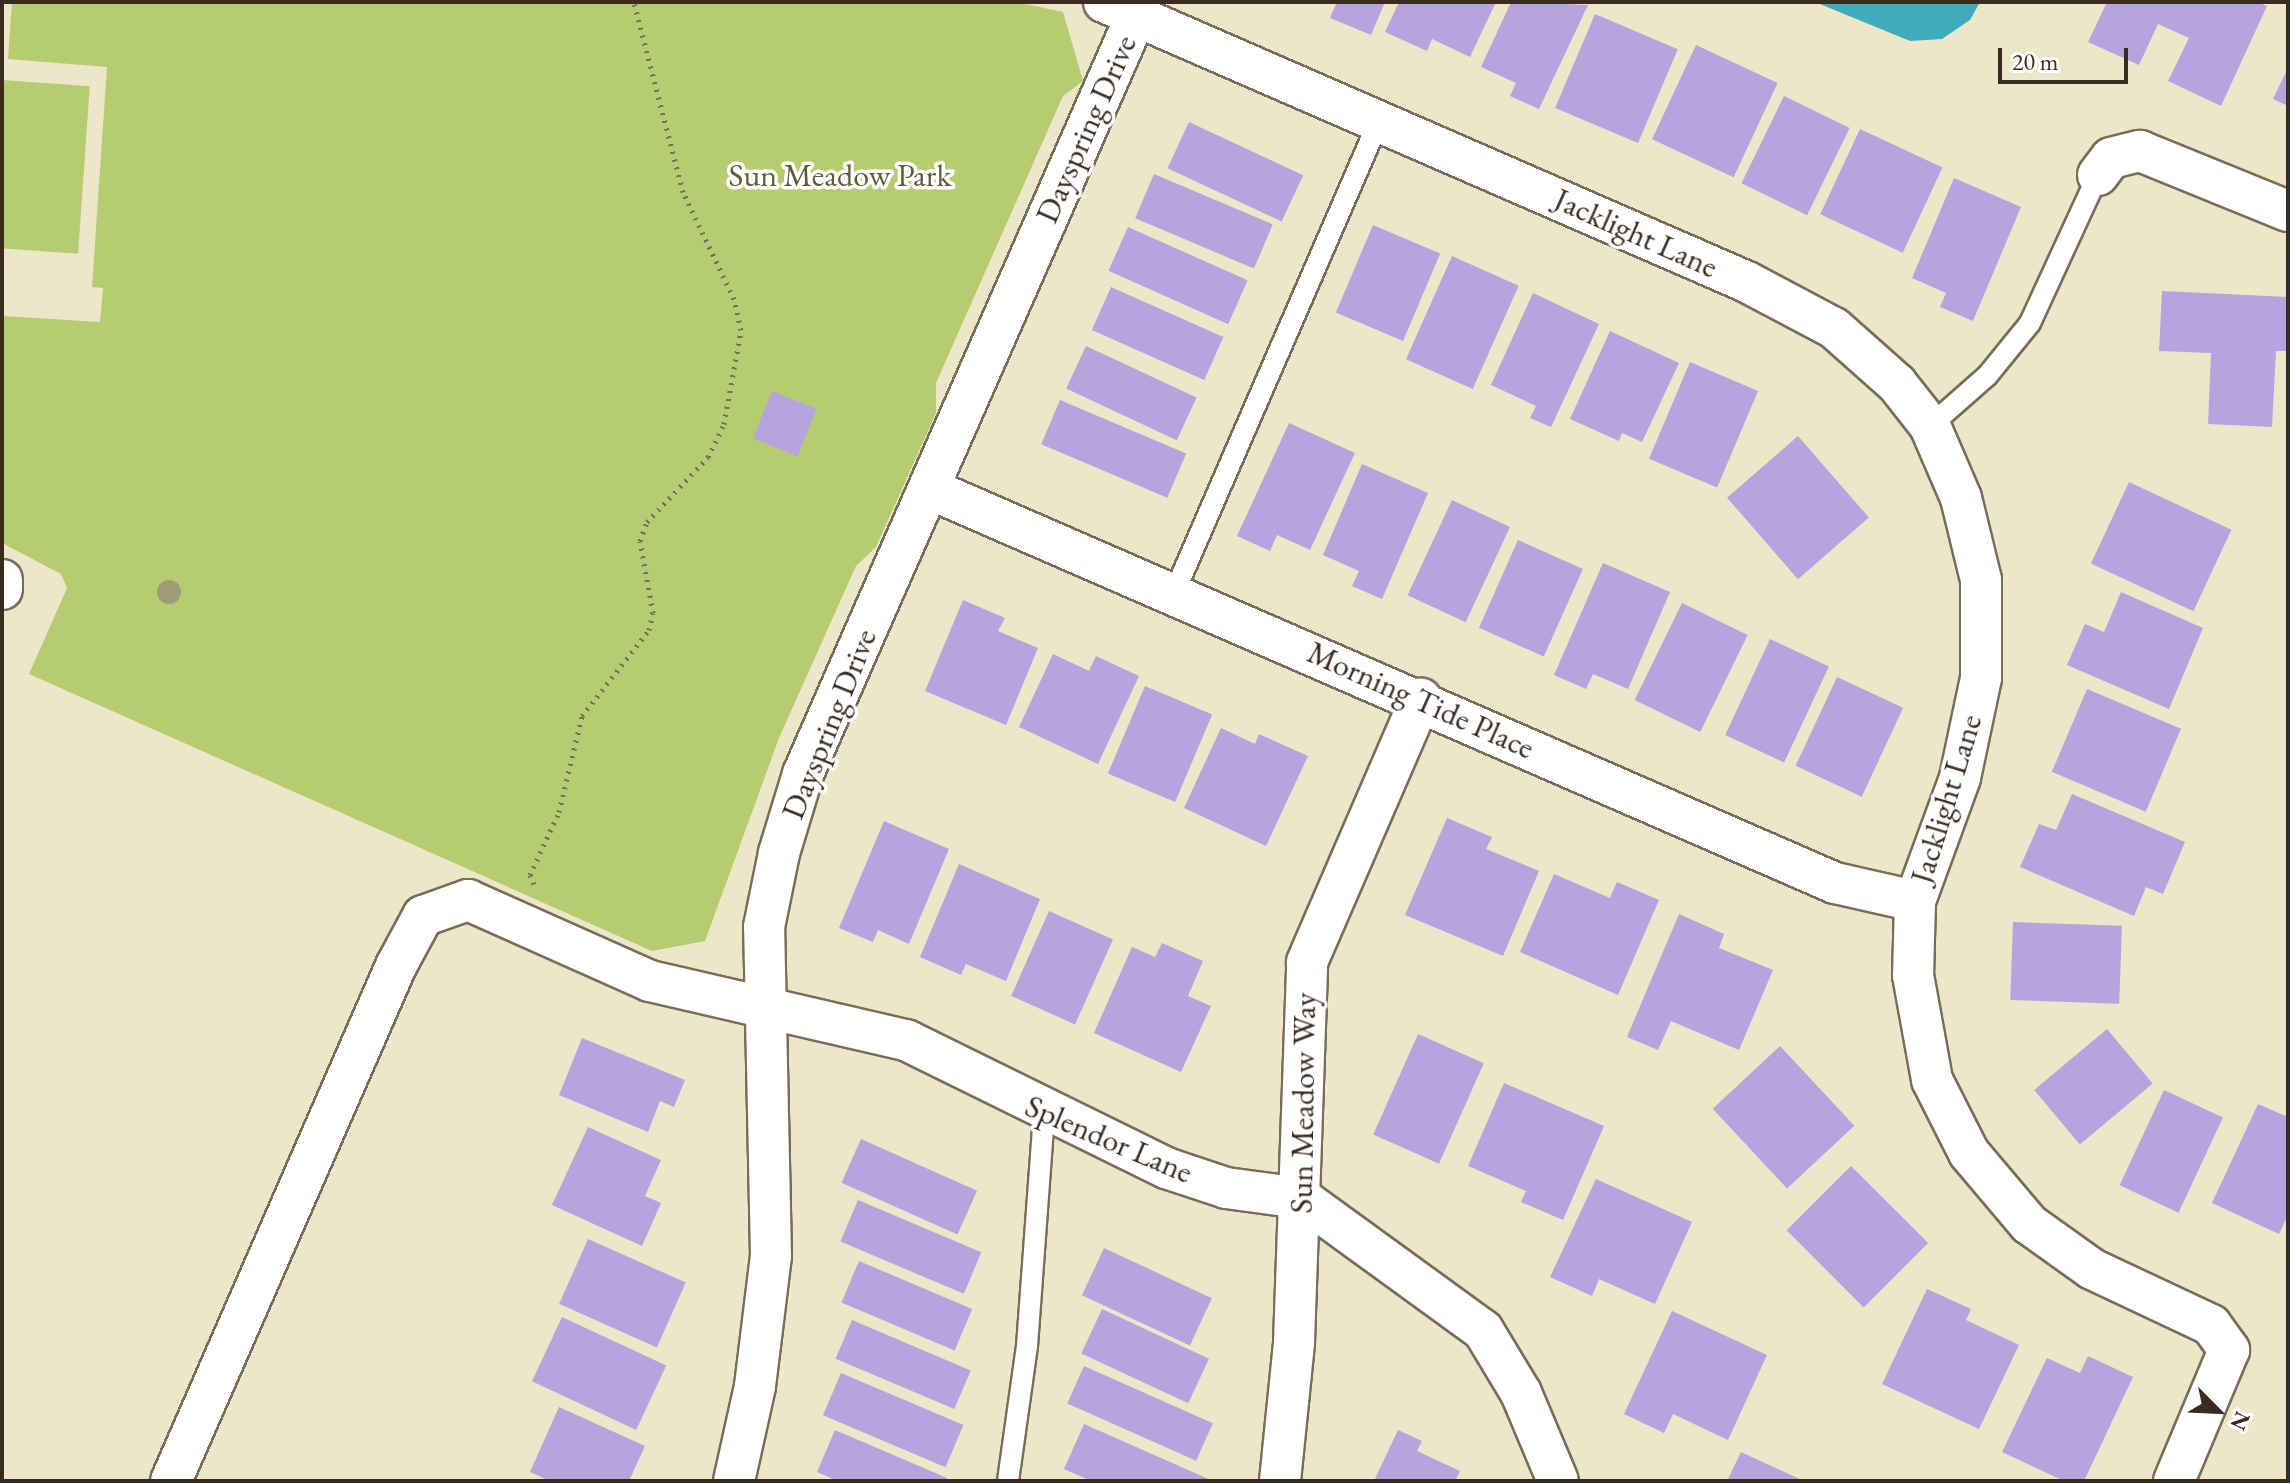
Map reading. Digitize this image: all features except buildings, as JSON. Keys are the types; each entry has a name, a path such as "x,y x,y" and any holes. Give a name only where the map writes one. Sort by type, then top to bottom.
{"street":[{"name":"Jacklight Lane","path":"1120,9 1747,282 1834,328 1897,384 1930,426 1961,498 1981,580 1981,678 1960,778 1915,901 1913,975 1932,1080 1969,1153 2029,1224 2092,1269 2211,1325 2229,1350 2174,1481"},
{"name":"Dayspring Drive","path":"734,1481 755,1386 771,1256 764,927 803,774 930,489 1120,9"},
{"path":"2098,175 2111,158 2140,151 2288,211"},
{"name":"Morning Tide Place","path":"930,489 1175,591 1835,883 1915,901"},
{"name":"Sun Meadow Way","path":"1280,1481 1301,1198 1299,1038 1307,962 1421,699"},
{"name":"Splendor Lane","path":"171,1481 423,916 468,900 554,935 650,981 764,1012 821,1016 906,1040 1044,1112 1166,1168 1226,1188 1301,1198 1483,1330 1521,1393 1558,1481"}],"lane":[{"path":"1175,591 1379,121"},
{"path":"1930,426 1987,376 2030,323 2098,175"},
{"path":"1008,1481 1027,1346 1044,1112"}],"path":[{"path":"554,935 530,875 559,812 571,742 582,716 649,630 653,613 640,541 647,522 708,457 735,381 741,330 683,192 634,2"}],"green space":[{"name":"Sun Meadow Park","path":"12,2 1016,2 1063,12 1083,81 1063,96 936,383 936,413 876,547 856,566 779,738 705,941 652,951 29,674 67,588 61,574 2,543 2,316 100,322 103,288 92,287 107,67 8,59"},
{"path":"2,80 90,86 78,254 2,248"}],"water":[{"path":"1815,2 1980,2 1970,20 1942,39 1910,41"}]}
